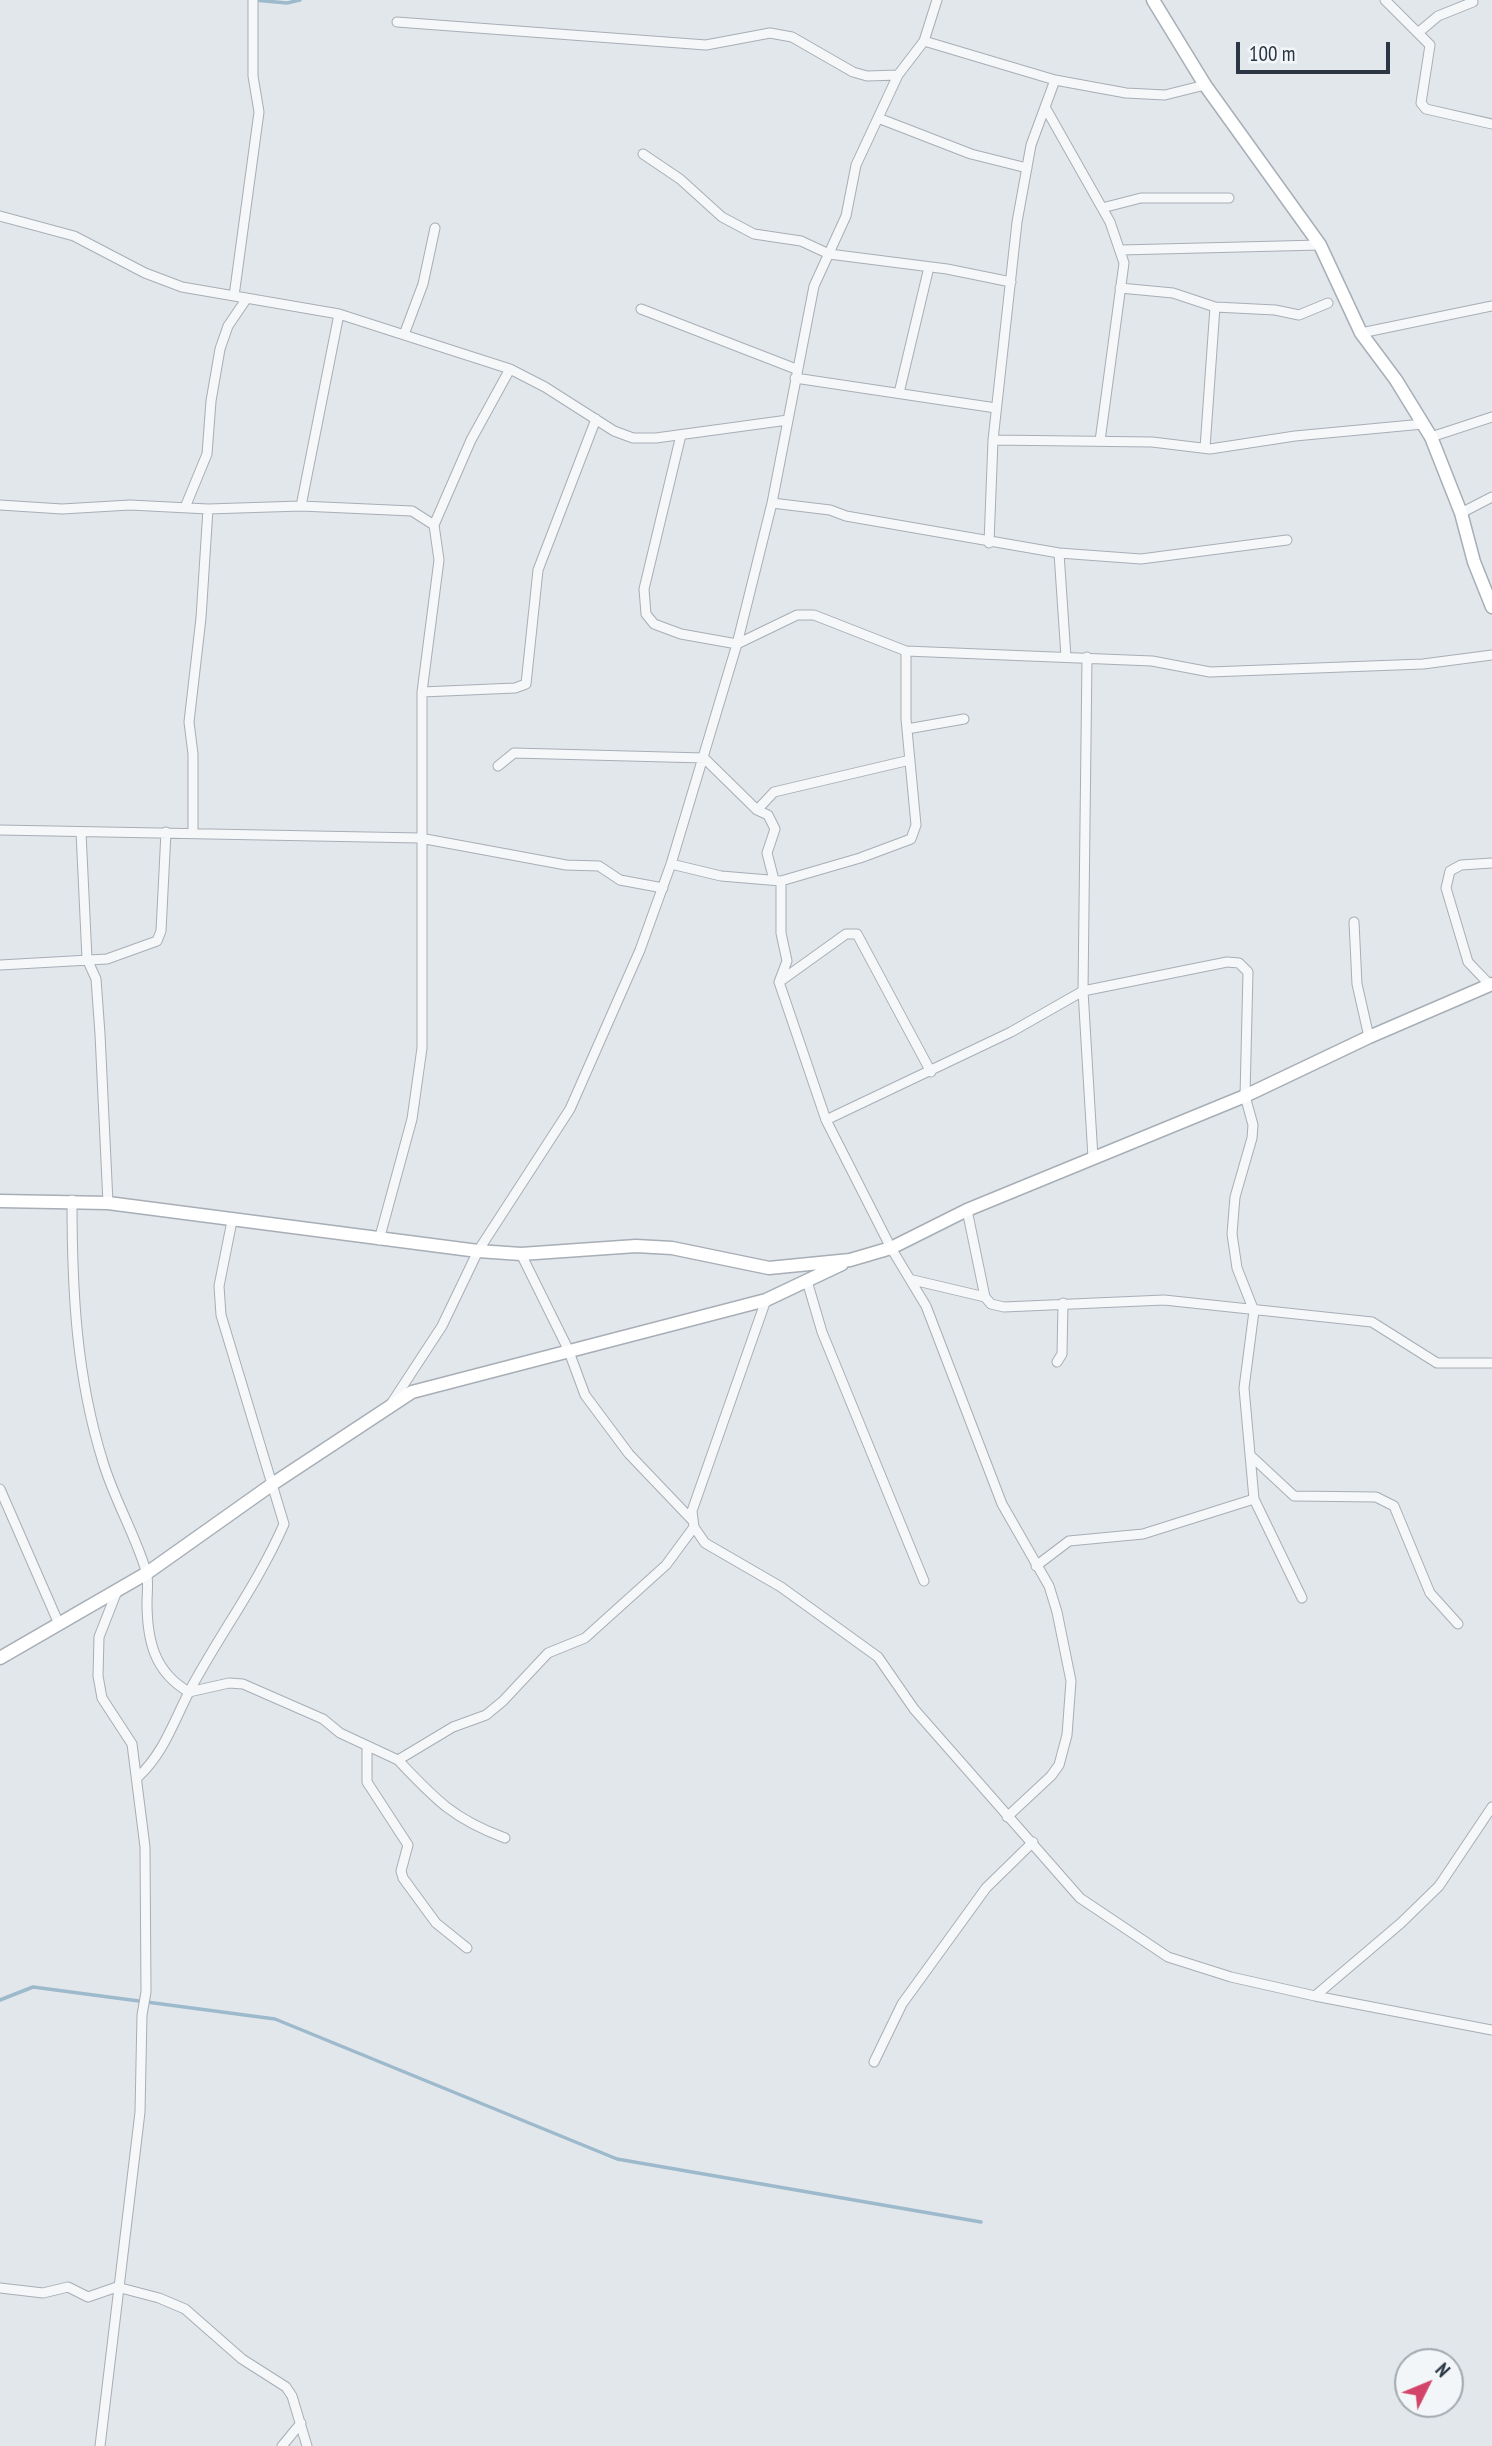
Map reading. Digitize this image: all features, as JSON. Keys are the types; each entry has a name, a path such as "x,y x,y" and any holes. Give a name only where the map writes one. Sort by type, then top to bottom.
{"street":[{"path":"234,296 259,112 253,68 253,0"},
{"path":"391,1404 442,1326 478,1251 570,1109 640,950 671,864 737,644 772,503 789,420 795,373 814,286 846,216 856,165 898,75 924,41 937,0"},
{"path":"1153,0 1205,85 1320,244 1361,333 1431,437 1461,513 1474,562 1492,607"},
{"path":"1385,0 1430,46 1421,103 1426,108 1492,124"},
{"path":"1419,32 1438,16 1473,2"},
{"path":"397,22 706,45 770,33 792,37 853,72 867,76 898,75"},
{"path":"924,41 1055,80 1146,95 1165,95 1205,85"},
{"path":"989,543 995,420 991,407 1031,145 1055,80"},
{"path":"1045,107 1102,208 1124,263 1100,441"},
{"path":"878,118 971,154 1027,169"},
{"path":"643,154 680,179 722,217 754,234 801,241 829,254 929,267 1011,282"},
{"path":"1102,208 1141,198 1229,198"},
{"path":"0,216 74,236 145,274 182,286 339,314 405,332 510,369 633,438 681,435 789,420"},
{"path":"405,332 423,284 435,229"},
{"path":"1121,250 1320,244"},
{"path":"899,393 929,267"},
{"path":"1120,288 1173,293 1215,307 1299,315 1328,303"},
{"path":"186,505 207,454 211,401 220,349 228,327 247,298"},
{"path":"1361,333 1492,306"},
{"path":"1205,449 1215,307"},
{"path":"641,309 795,373 991,407"},
{"path":"301,506 339,314"},
{"path":"379,1240 412,1119 422,1048 422,692 439,560 434,525 471,440 510,369"},
{"path":"1431,437 1492,417"},
{"path":"422,692 514,688 526,684 538,570 596,419"},
{"path":"993,440 1152,442 1205,449 1295,436 1423,424"},
{"path":"681,435 644,589 646,614 654,624 681,634 737,644 797,615 814,615 906,651 1152,661 1226,673 1352,664 1423,664 1492,655"},
{"path":"1461,513 1492,497"},
{"path":"772,503 830,510 846,516 989,543 1059,553 1141,559 1287,540"},
{"path":"0,505 62,509 186,505 208,509 301,506 412,511 434,525"},
{"path":"193,833 193,754 189,722 201,618 208,509"},
{"path":"1059,553 1066,657"},
{"path":"671,864 721,876 778,880 904,844 911,839 916,825 907,729 906,651"},
{"path":"1087,657 1083,991 1093,1158"},
{"path":"907,729 964,719"},
{"path":"498,766 514,753 704,758 757,810 768,815 775,829 767,853 778,880 781,933 787,961 779,982 826,1120 891,1248 913,1280 943,1347 1002,1504 1053,1600 1070,1681 1067,1735 1059,1765 1051,1776 1007,1817"},
{"path":"757,810 774,792 910,760"},
{"path":"0,830 420,838 566,865 600,866 620,880 663,888"},
{"path":"82,832 87,959 96,979 108,1203"},
{"path":"0,965 107,959 157,941 161,931 166,832"},
{"path":"0,1658 147,1573 274,1483 412,1392 568,1349 766,1300 850,1260 891,1248 967,1210 1245,1096 1369,1037 1491,985 1468,962 1446,888 1450,872 1461,865 1492,863"},
{"path":"1354,922 1357,984 1369,1037"},
{"path":"779,982 846,934 857,934 931,1072"},
{"path":"826,1120 931,1072 1083,991 1227,962 1240,963 1248,972 1245,1096 1253,1125 1252,1139 1235,1197 1233,1234 1237,1268 1254,1311 1244,1388 1254,1499 1302,1598"},
{"path":"0,1200 108,1203 478,1251 521,1254 636,1246 672,1248 769,1268 850,1260"},
{"path":"72,1200 72,1297 80,1368 103,1463 147,1573 147,1632 158,1664 173,1683 189,1692 229,1683 243,1684 323,1719 367,1747 398,1760 444,1808 472,1826 505,1838"},
{"path":"967,1210 985,1297 991,1304 1004,1307 1164,1300 1372,1322 1437,1363 1492,1363"},
{"path":"137,1778 170,1736 189,1692 248,1597 284,1524 274,1483 220,1315 219,1286 232,1221"},
{"path":"521,1254 568,1349 585,1395 629,1454 693,1523 705,1543 781,1587 878,1657 914,1709 1080,1898 1168,1957 1231,1977 1315,1996 1492,2030"},
{"path":"913,1280 985,1297"},
{"path":"807,1281 822,1332 924,1581"},
{"path":"398,1760 453,1727 486,1715 503,1701 548,1653 585,1638 666,1565 693,1523 692,1511 766,1300"},
{"path":"1057,1362 1062,1354 1063,1303"},
{"path":"1251,1456 1294,1496 1376,1497 1394,1506 1430,1593 1458,1624"},
{"path":"0,1489 59,1624"},
{"path":"1036,1566 1069,1541 1143,1534 1254,1499"},
{"path":"100,2446 140,2112 142,2015 146,1992 145,1847 132,1744 102,1698 97,1676 99,1637 117,1591"},
{"path":"367,1747 367,1782 408,1845 401,1871 403,1878 436,1923 467,1948"},
{"path":"1315,1996 1439,1886 1492,1807"},
{"path":"874,2062 902,2004 986,1888 1033,1842"},
{"path":"0,2288 43,2293 68,2287 88,2297 117,2287 159,2298 185,2309 242,2359 285,2387 292,2396 307,2446"},
{"path":"282,2446 300,2423"}],"waterway":[{"path":"254,0 287,3 300,0"},
{"path":"0,2000 33,1987 275,2019 617,2159 981,2222"}]}
